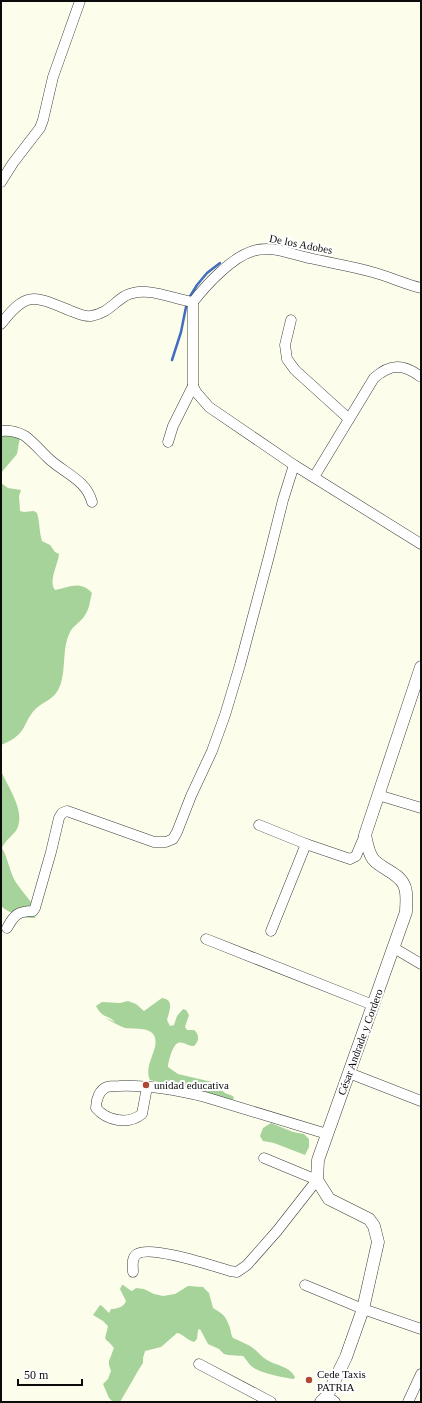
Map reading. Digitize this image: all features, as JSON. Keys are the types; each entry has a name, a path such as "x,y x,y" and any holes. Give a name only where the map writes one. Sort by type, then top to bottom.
{"street":[{"path":"1,182 13,163 40,128 53,78 80,1"},
{"name":"De los Adobes","path":"191,302 237,258 254,250 266,248 286,251 308,258 337,263 373,272 421,288"},
{"path":"1,324 11,311 22,302 30,299 43,300 78,314 90,316 105,312 125,296 136,293 148,292 191,302 193,386 196,392 209,407 294,465 421,544"},
{"path":"291,320 285,345 288,359 295,370 350,419"},
{"path":"314,477 374,378 382,371 398,366 409,368 421,376"},
{"path":"168,442 173,426 193,386"},
{"path":"1,431 14,431 24,436 47,458 82,484 90,494 92,502"},
{"path":"7,928 11,920 18,913 33,911 35,908 59,818 62,813 67,811 154,842 166,842 172,840 177,832 191,796 212,751 225,715 263,581 283,500 294,465"},
{"path":"259,825 306,844 350,859 356,856 365,835 421,667"},
{"path":"378,795 421,808"},
{"name":"César Andrade y Cordero","path":"317,1180 318,1160 406,912 406,892 404,885 400,879 374,860 369,852 365,835"},
{"path":"271,931 306,844"},
{"path":"206,939 373,1005"},
{"path":"394,948 421,964"},
{"path":"348,1073 421,1101"},
{"path":"147,1087 142,1114 137,1118 131,1120 120,1120 108,1118 96,1108 96,1101 99,1095 107,1086 147,1087 185,1092 205,1097 327,1134"},
{"path":"264,1158 317,1180 329,1199 368,1219 374,1226 378,1242 363,1309 346,1357 327,1400"},
{"path":"133,1272 133,1259 136,1254 144,1252 171,1254 238,1272 252,1260 277,1231 317,1180"},
{"path":"304,1285 363,1309 421,1329"},
{"path":"199,1364 271,1402"},
{"path":"408,1402 421,1374"}],"green space":[{"path":"10,425 17,427 21,431 17,454 1,473 1,426"},
{"path":"1,483 8,488 21,490 19,496 20,511 34,511 37,513 42,541 50,545 55,552 59,554 53,578 53,586 55,590 70,586 79,586 88,589 92,593 87,612 71,630 68,638 61,683 58,689 52,697 32,713 23,729 16,737 1,745"},
{"path":"1,771 18,807 19,815 17,829 2,848 15,881 37,912 35,918 26,918 17,915 1,906"},
{"path":"162,998 166,999 170,1003 170,1010 167,1020 170,1026 174,1025 177,1016 183,1009 186,1010 189,1015 185,1027 187,1030 194,1030 198,1036 198,1040 194,1046 178,1043 174,1046 168,1067 178,1074 212,1082 225,1093 233,1096 234,1099 231,1100 150,1080 148,1072 155,1047 154,1035 147,1030 125,1028 118,1025 106,1018 115,1022 103,1015 96,1006 102,1002 120,1003 128,1001 136,1004 144,1011"},
{"path":"271,1123 293,1132 304,1134 309,1139 309,1147 305,1155 274,1143 263,1141 260,1136 263,1128"},
{"path":"122,1285 132,1291 136,1288 144,1289 154,1294 163,1296 175,1294 188,1286 203,1287 209,1293 213,1308 222,1314 227,1320 233,1338 246,1344 267,1360 290,1371 295,1377 294,1379 257,1370 243,1356 224,1354 219,1349 208,1344 200,1329 198,1330 197,1339 194,1342 177,1333 161,1347 145,1351 143,1363 120,1402 113,1402 109,1398 103,1384 108,1379 111,1371 109,1361 114,1348 105,1339 108,1326 93,1315 100,1305 109,1313 111,1309 124,1305 126,1301 120,1289"}],"waterway":[{"path":"189,298 207,273 220,263"},
{"path":"172,360 181,332 187,302"}],"place":[{"name":"unidad educativa","path":"146,1085"},
{"name":"Cede Taxis PATRIA","path":"309,1380"}]}
